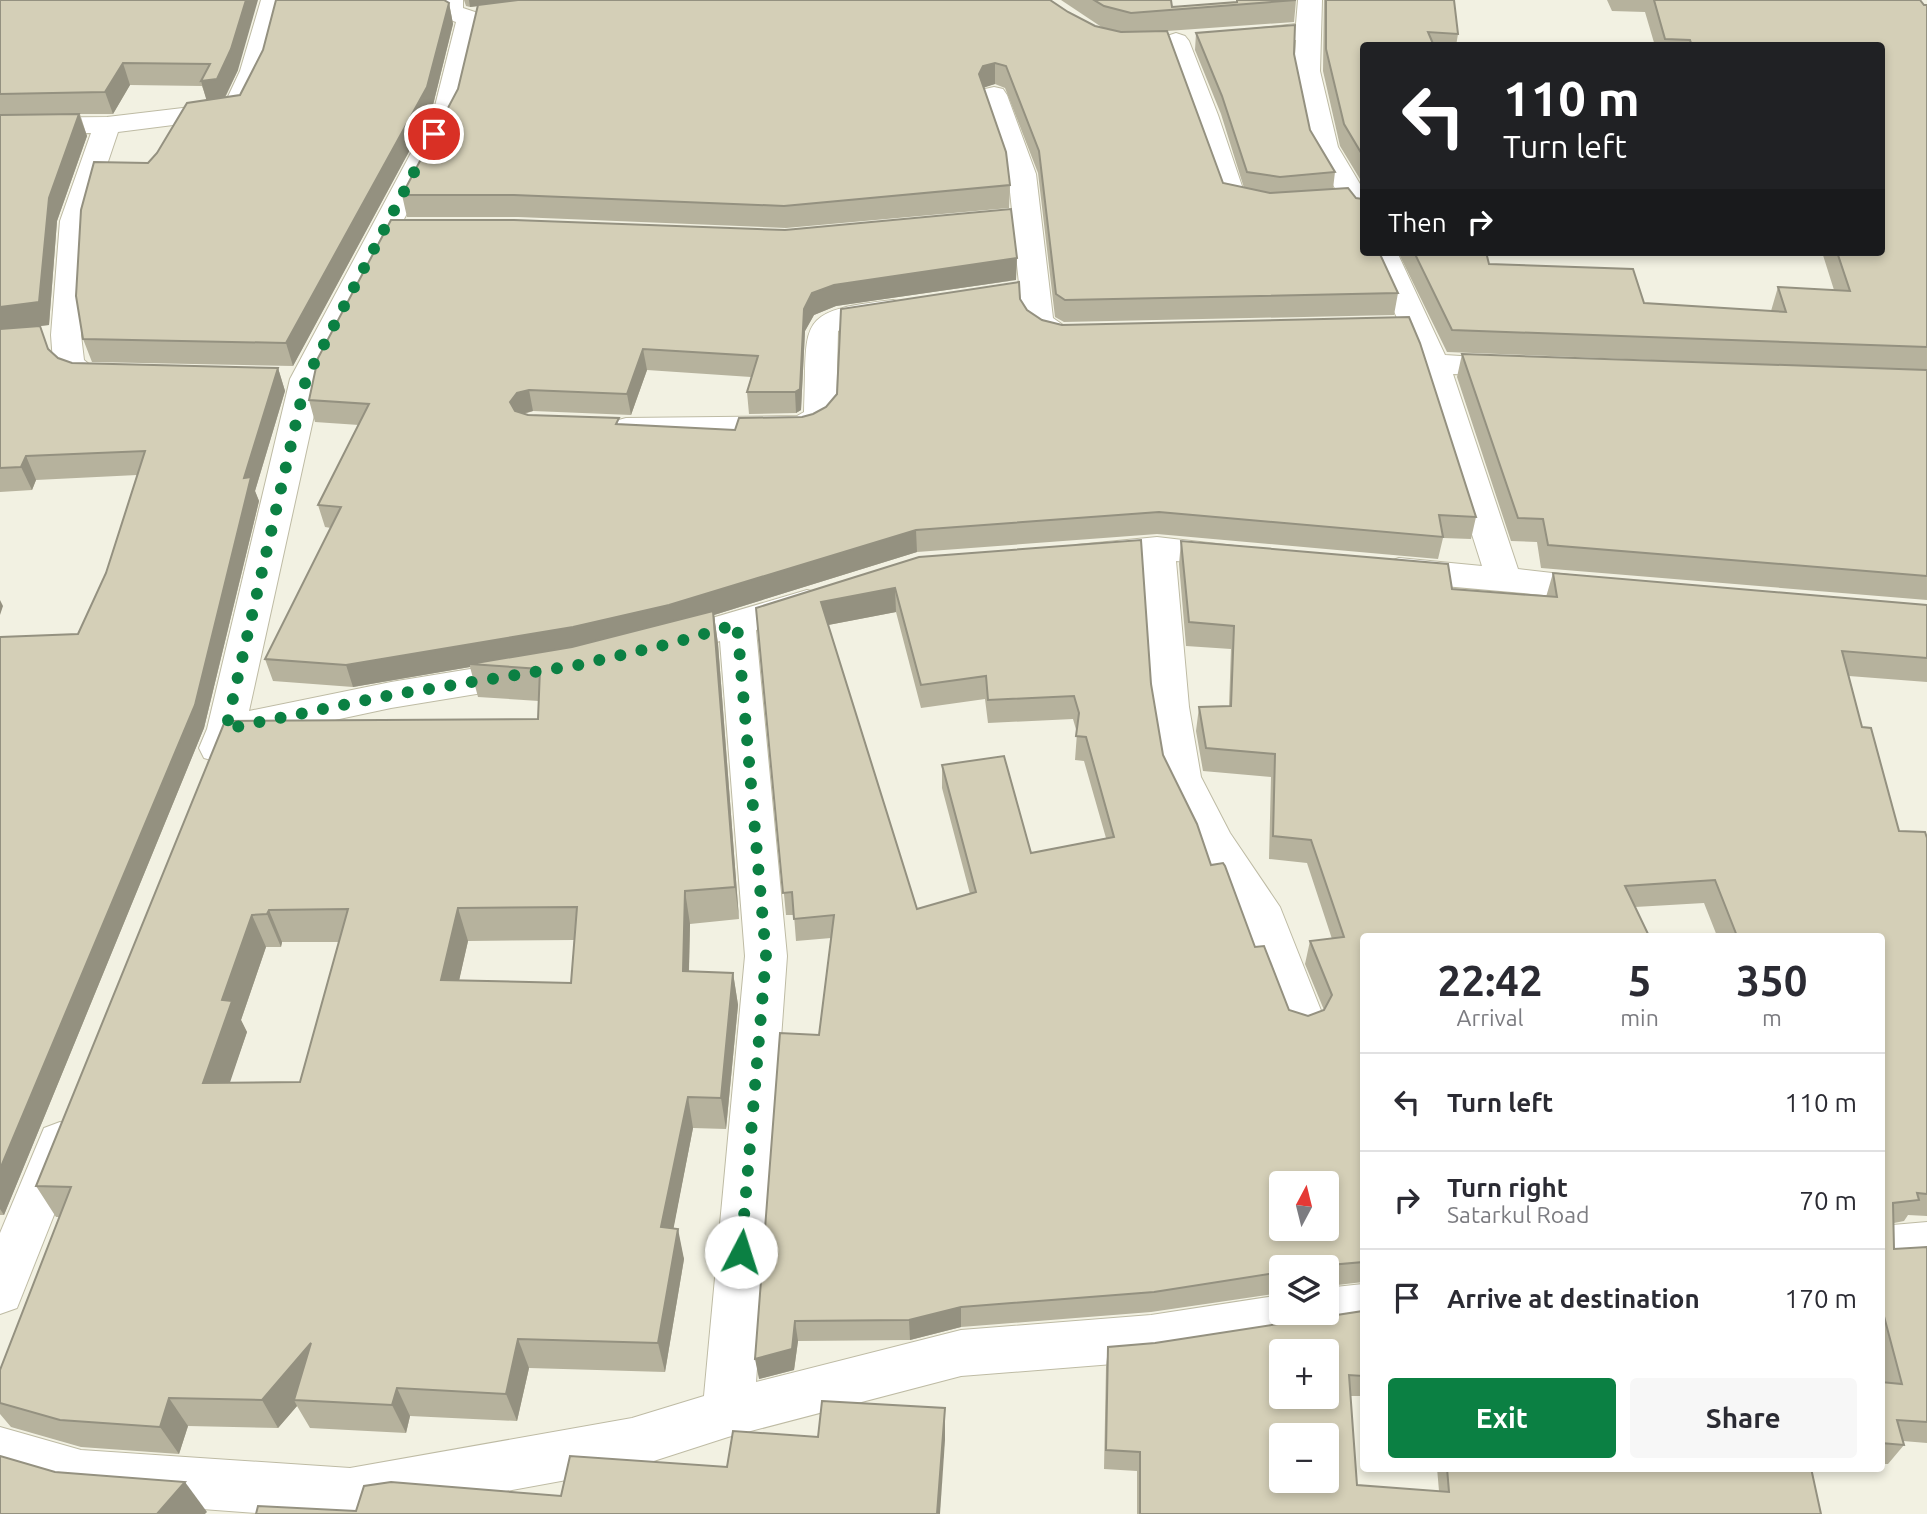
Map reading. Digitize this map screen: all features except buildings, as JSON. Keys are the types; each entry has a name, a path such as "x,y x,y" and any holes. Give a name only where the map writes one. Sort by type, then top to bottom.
{"street":[{"path":"0,127 107,125 235,110 253,71 273,0"},
{"path":"1310,0 1307,71 1324,147 1351,204"},
{"path":"205,780 226,729 292,379 399,229 447,110 471,11"},
{"path":"1295,203 1244,204 1231,197 1205,115 1187,40 1310,31"},
{"path":"994,95 1022,174 1026,217 1020,291 1038,321 1055,334 1102,336"},
{"path":"107,125 74,222 53,336 69,362 81,374 143,377"},
{"path":"933,226 1026,217"},
{"path":"1383,256 1404,328 1434,364 1504,580"},
{"path":"597,427 804,426 820,416 823,331 827,323 836,318 928,304"},
{"path":"1434,364 1544,368"},
{"path":"1157,548 1170,707 1182,777 1214,842 1259,907 1303,1018"},
{"path":"1050,556 1157,548 1268,558"},
{"path":"1366,567 1627,590"},
{"path":"640,651 840,592"},
{"path":"728,1413 766,956 737,624"},
{"path":"226,729 391,695 552,669"},
{"path":"0,1292 72,1113"},
{"path":"1885,1247 1927,1243"},
{"path":"1339,1309 1360,1306"},
{"path":"0,1452 81,1475 350,1494 632,1443 728,1413 961,1353 1151,1338 1269,1320"}],"route":[{"path":"434,134 306,379 226,729 391,695 578,665 677,642 737,624 766,956 741,1252"}]}
